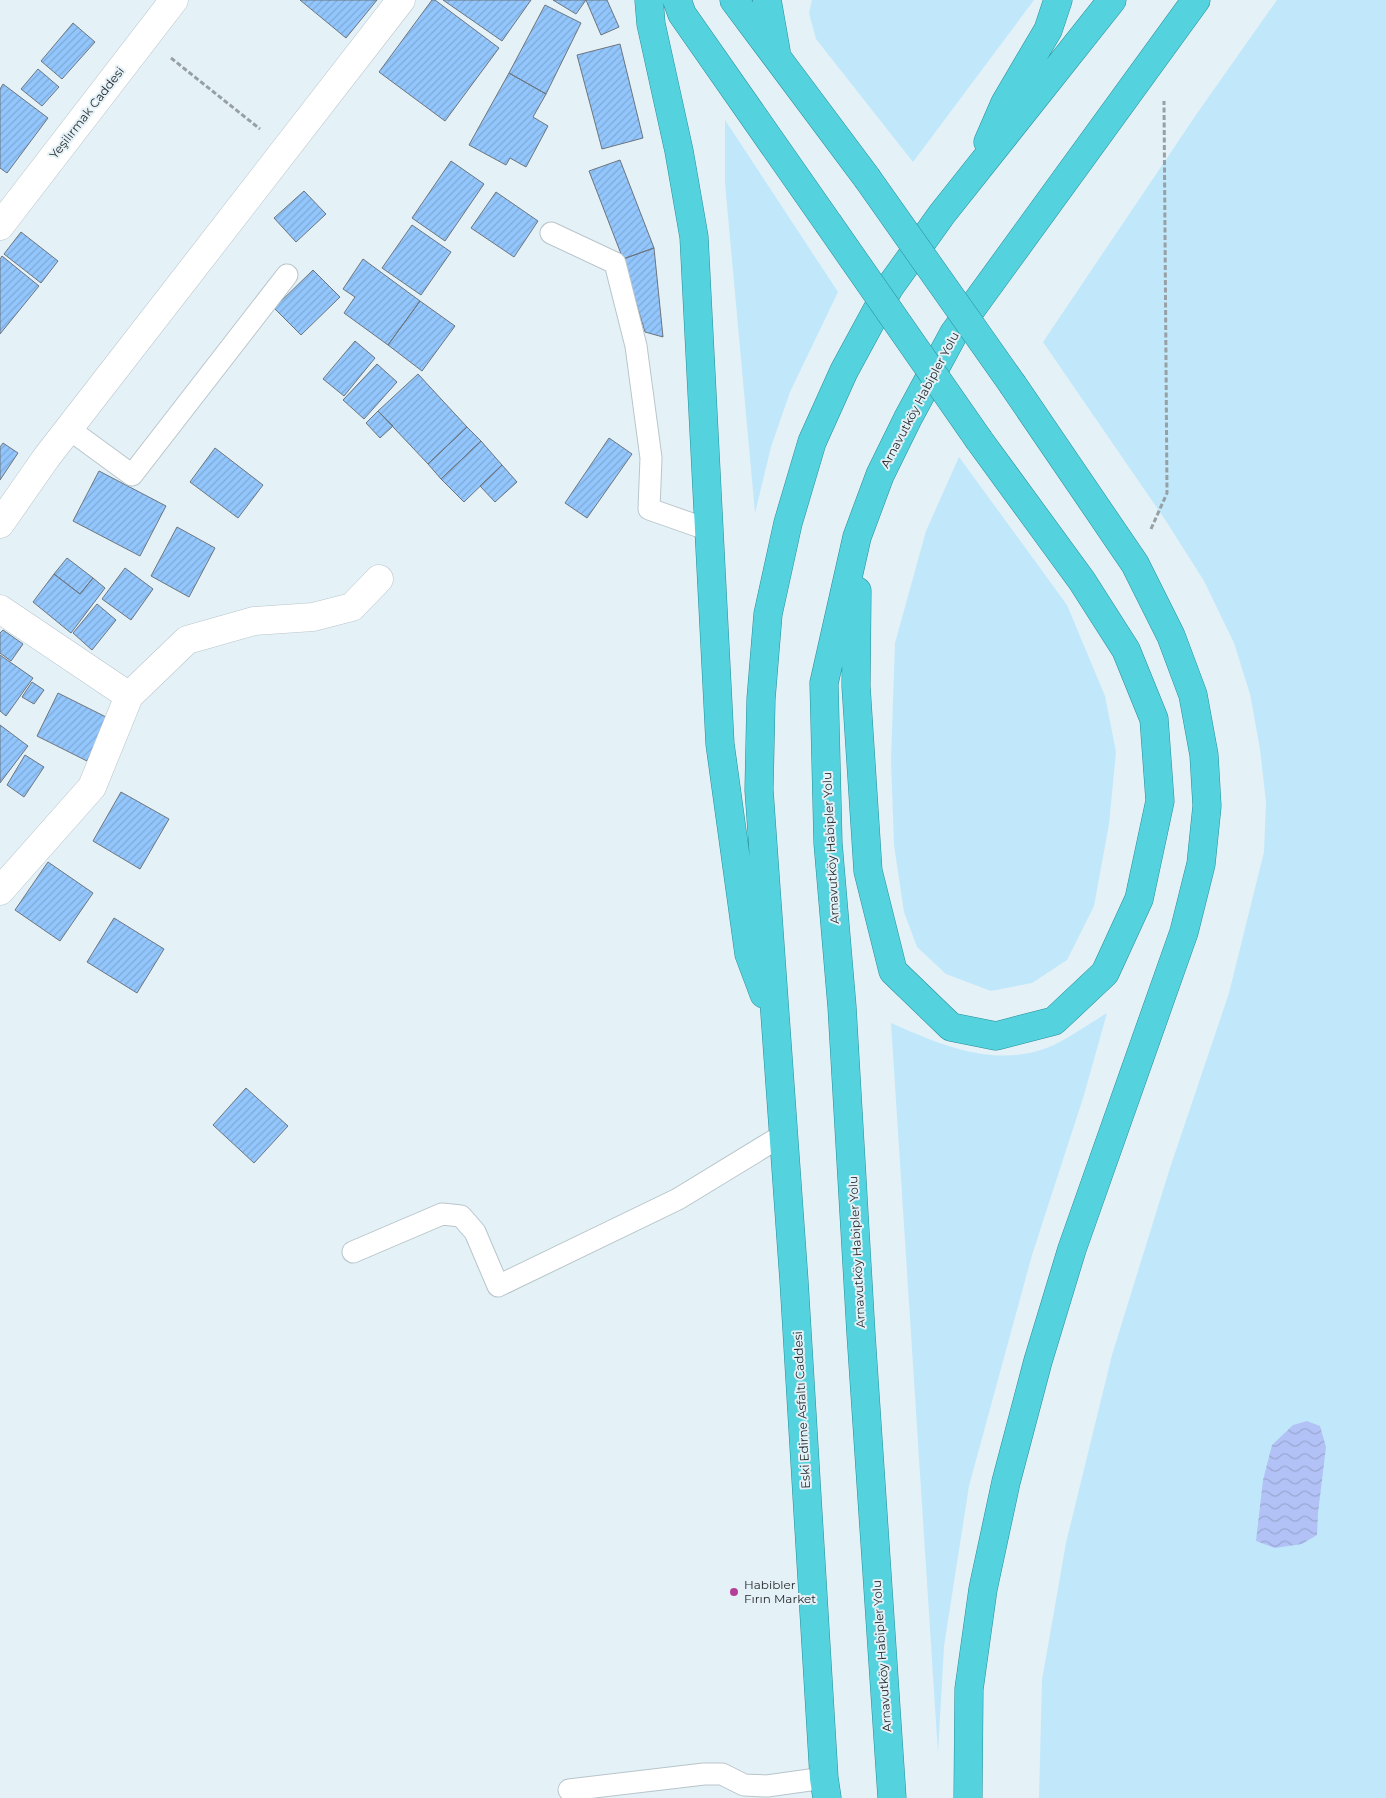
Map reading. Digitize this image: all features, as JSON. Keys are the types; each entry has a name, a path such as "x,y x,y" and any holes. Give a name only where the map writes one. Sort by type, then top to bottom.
{"highway":[{"path":"649,0 651,24 679,151 694,237 720,744 749,954 775,1022"},
{"path":"677,0 682,14 979,440 1082,581 1126,650 1154,719 1160,801 1139,899 1105,973 1054,1020 996,1036 951,1027 892,971 868,871 856,686 857,537"},
{"path":"734,0 867,178 1013,385 1135,564 1171,636 1193,695 1204,755 1207,806 1201,864 1184,932 1072,1249 1038,1361 1006,1482 984,1589 969,1688 968,1798"},
{"path":"767,0 776,55"},
{"path":"775,1022 759,790 761,699 768,614 788,522 812,442 844,371 889,288 983,154 1005,104 1048,30 1058,0"},
{"path":"942,214 1112,0"},
{"name":"Arnavutköy Habipler Yolu","path":"892,1798 861,1334 842,1007 828,843 824,683 857,537 880,475 908,418 954,333 1196,0"},
{"name":"Eski Edirne Asfaltı Caddesi","path":"775,1022 826,1788"}],"street":[{"name":"Yeşilırmak Caddesi","path":"0,226 174,0"},
{"path":"0,524 68,429 401,0"},
{"path":"0,891 92,787 129,696 187,640 254,622 313,617 352,607 379,579"},
{"path":"0,609 129,696"}],"lane":[{"path":"551,233 615,263 636,346 651,458 649,508 709,530"},
{"path":"68,429 132,475 287,275"},
{"path":"353,1252 442,1214 461,1216 475,1232 498,1286 678,1199 783,1135"},
{"path":"569,1790 704,1774 722,1774 744,1785 826,1788"}],"path":[{"path":"145,38 286,149"},
{"path":"1135,564 1167,493 1164,94"}],"shaded area":[{"path":"812,0 1034,0 913,162 816,39 809,13"},
{"path":"1277,0 1386,0 1386,1798 1039,1798 1042,1680 1066,1543 1112,1355 1169,1171 1229,993 1264,852 1266,802 1260,749 1250,694 1234,643 1204,581 1166,521 1043,342 1198,112"},
{"path":"725,120 838,292 790,392 771,447 755,513 725,183"},
{"path":"959,457 1067,605 1105,696 1116,752 1109,824 1094,906 1067,960 1032,983 991,991 946,974 917,947 904,912 894,845 891,760 895,643 926,531"},
{"path":"1107,1013 1084,1095 1032,1255 969,1486 944,1646 938,1753 891,1023 951,1047 992,1055 1012,1055 1033,1052 1054,1045"}],"water":[{"path":"1307,1421 1320,1426 1326,1447 1317,1535 1302,1544 1275,1548 1256,1541 1263,1480 1272,1445 1293,1425"}],"building":[{"path":"300,0 377,0 346,38"},
{"path":"432,0 435,0 499,48 445,121 379,72"},
{"path":"443,0 531,0 502,41"},
{"path":"553,0 586,0 576,14"},
{"path":"586,0 607,0 619,27 601,35"},
{"path":"545,5 581,23 546,94 509,73"},
{"path":"73,23 95,42 62,79 41,61"},
{"path":"620,44 643,138 602,149 577,55"},
{"path":"38,69 59,87 42,106 21,89"},
{"path":"509,73 546,94 533,117 548,126 526,167 510,158 506,165 469,145"},
{"path":"3,84 48,118 7,173 0,168 0,89"},
{"path":"620,160 654,248 623,259 589,171"},
{"path":"451,161 484,184 445,241 412,218"},
{"path":"304,191 326,214 296,242 274,218"},
{"path":"496,192 538,221 514,257 471,228"},
{"path":"412,225 451,252 421,295 382,268"},
{"path":"21,232 58,261 41,283 4,254"},
{"path":"654,248 663,337 645,332 623,259"},
{"path":"2,256 39,286 0,334 0,259"},
{"path":"363,259 420,301 388,345 344,313 355,297 343,289"},
{"path":"313,270 340,297 301,335 274,308"},
{"path":"420,301 455,326 422,371 388,345"},
{"path":"355,341 375,358 344,396 323,379"},
{"path":"377,364 397,382 364,419 343,400"},
{"path":"418,374 467,427 428,464 378,411"},
{"path":"378,411 393,426 380,438 366,423"},
{"path":"467,427 481,441 441,479 428,464"},
{"path":"609,438 632,454 587,518 565,503"},
{"path":"481,441 502,465 464,502 441,479"},
{"path":"3,443 18,453 0,480 0,447"},
{"path":"215,448 263,485 238,518 190,482"},
{"path":"502,465 517,482 495,502 480,486"},
{"path":"99,471 166,506 140,556 73,521"},
{"path":"177,527 215,548 189,597 151,576"},
{"path":"67,558 93,578 80,594 54,574"},
{"path":"125,568 153,589 131,620 102,599"},
{"path":"54,574 80,594 93,578 105,588 71,633 33,602"},
{"path":"97,604 116,620 92,650 73,633"},
{"path":"3,630 23,644 11,661 0,653 0,633"},
{"path":"0,655 33,678 6,716 0,711"},
{"path":"32,682 44,690 34,704 22,697"},
{"path":"58,693 108,718 87,761 37,736"},
{"path":"0,725 28,746 0,783"},
{"path":"25,755 44,767 24,797 7,785"},
{"path":"121,792 169,819 140,869 93,841"},
{"path":"48,862 93,893 60,941 15,910"},
{"path":"114,918 164,949 137,993 87,962"},
{"path":"246,1088 288,1126 254,1163 213,1125"}],"place":[{"name":"Habibler Fırın Market","path":"734,1592"}]}
